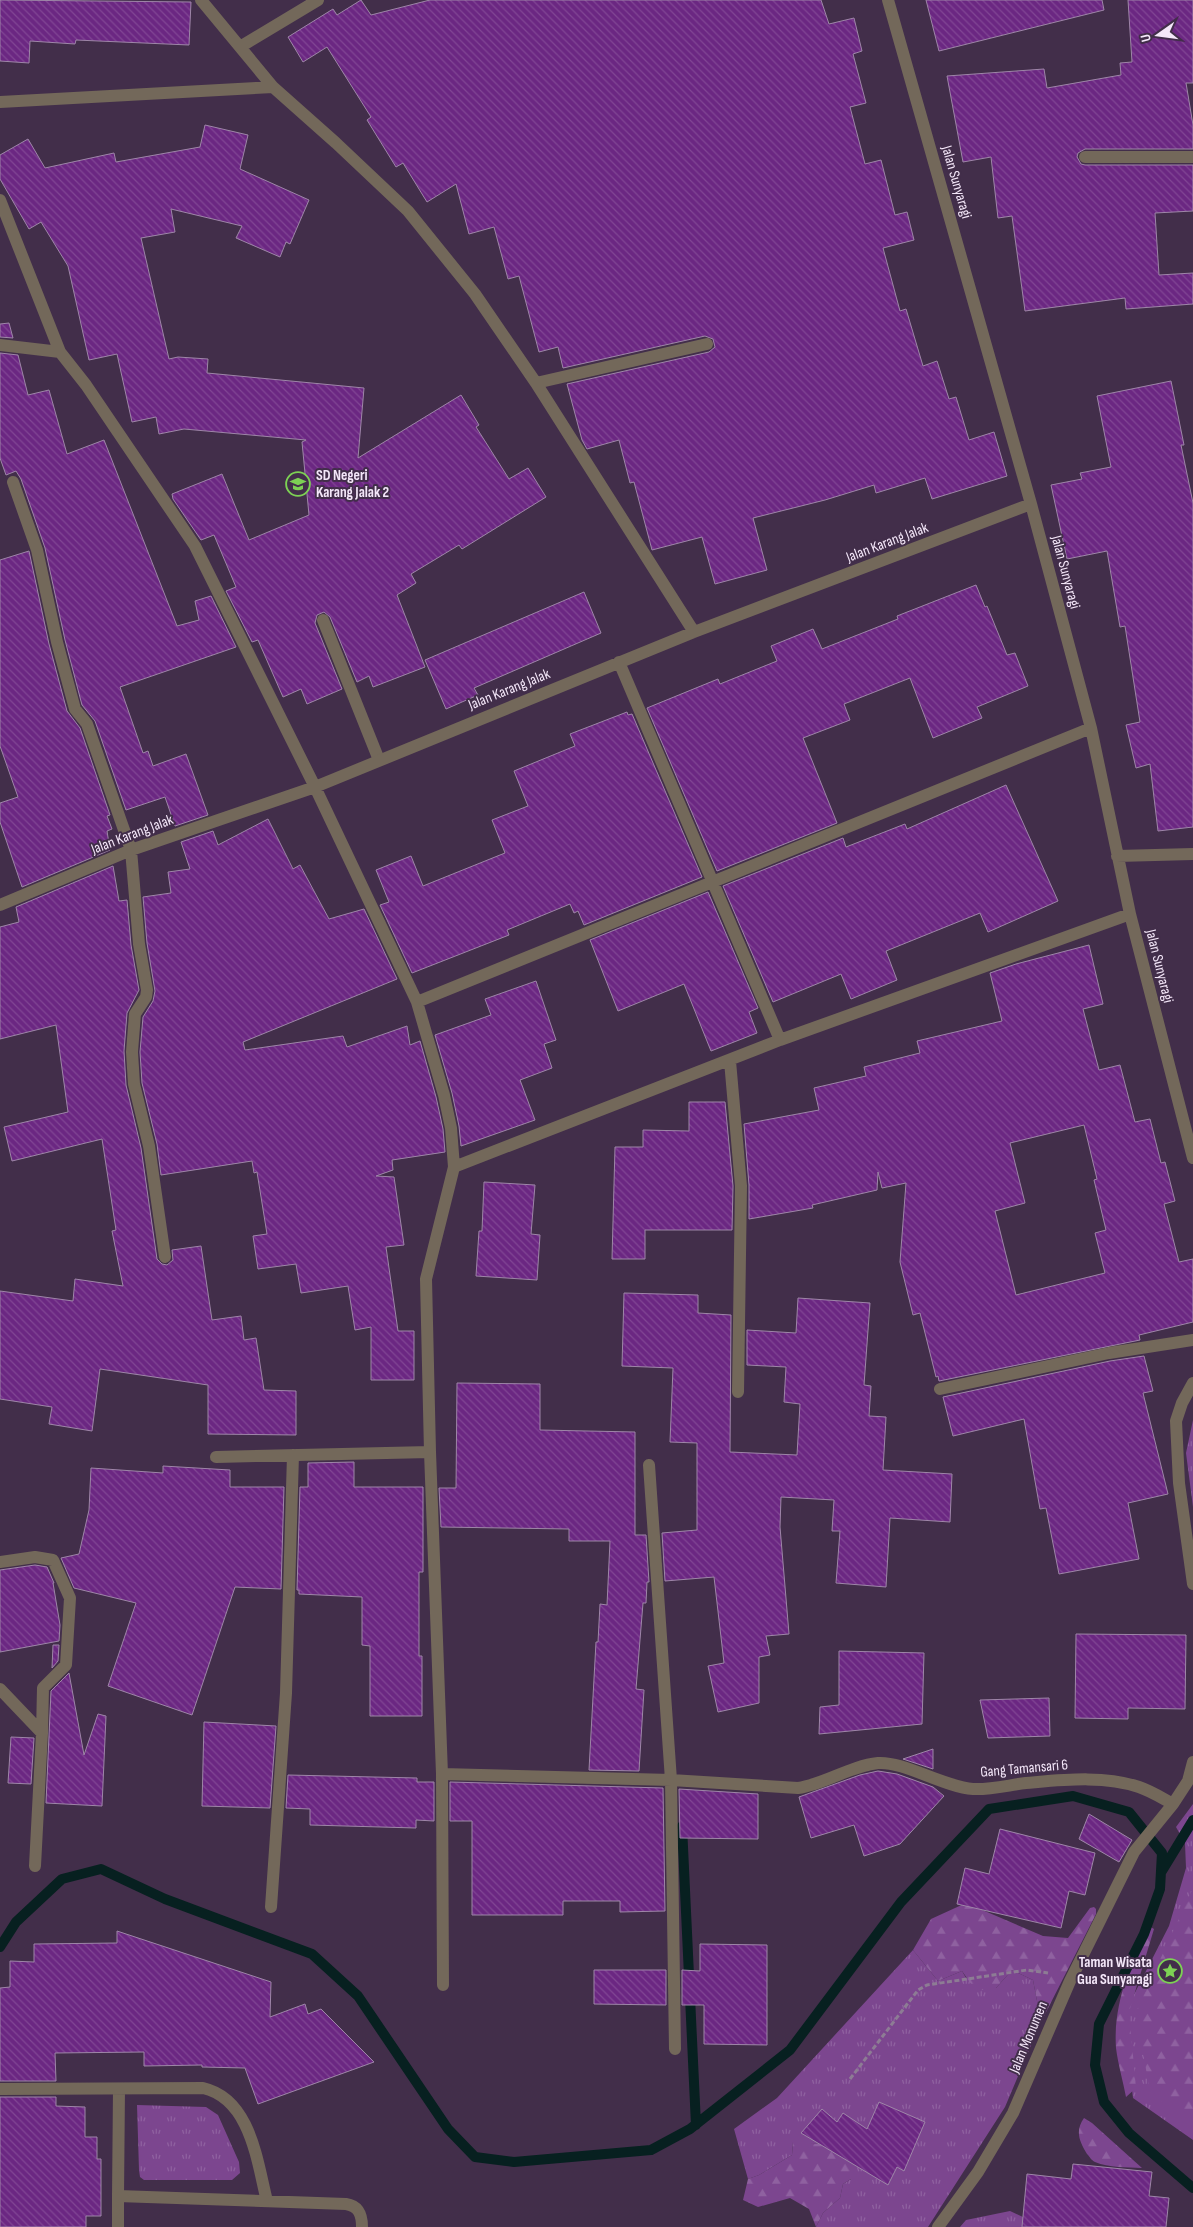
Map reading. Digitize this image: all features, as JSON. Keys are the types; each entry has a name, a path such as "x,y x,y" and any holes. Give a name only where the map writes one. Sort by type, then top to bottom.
{"street":[{"path":"201,0 273,87 408,211 475,294 536,383 694,632"},
{"path":"240,47 318,0"},
{"name":"Jalan Sunyaragi","path":"888,0 1031,504 1091,728 1130,914 1193,1158"},
{"path":"0,102 273,87"},
{"path":"1085,157 1193,157"},
{"path":"0,200 60,352 86,385 195,546 315,787 417,1002 444,1095 451,1128 454,1167 426,1279 430,1452 442,1774 443,1985"},
{"path":"536,383 707,344"},
{"path":"0,345 60,352"},
{"path":"13,482 37,550 57,642 75,709 86,724 131,850 139,944 147,990 146,997 135,1014 132,1052 134,1084 149,1146 164,1257"},
{"name":"Jalan Karang Jalak","path":"0,905 131,850 315,787 694,632 1031,504"},
{"path":"323,620 379,760"},
{"path":"619,662 780,1040"},
{"path":"417,1002 1091,728"},
{"path":"1117,856 1193,854"},
{"path":"454,1167 780,1040 1130,914"},
{"path":"730,1061 741,1186 738,1392"},
{"path":"940,1389 1109,1353 1193,1340"},
{"path":"1193,1383 1182,1403 1176,1421 1179,1483 1193,1584"},
{"path":"216,1457 430,1452"},
{"path":"271,1907 286,1693 293,1454"},
{"path":"649,1465 670,1780 675,2049"},
{"path":"0,1562 35,1557 52,1560 70,1598 66,1666 43,1688 35,1866"},
{"path":"0,1689 42,1733"},
{"path":"1173,1804 1188,1781 1193,1762"},
{"name":"Gang Tamansari 6","path":"442,1774 670,1780 798,1788 877,1763 889,1764 942,1782 972,1789 1057,1780 1102,1780 1139,1787 1173,1804"},
{"name":"Jalan Monumen","path":"938,2227 978,2172 1013,2113 1070,1981 1134,1852 1173,1804"},
{"path":"0,2089 203,2088 212,2090 226,2100 245,2123 267,2201"},
{"path":"118,2227 119,2089"},
{"path":"118,2196 352,2205 360,2213 362,2227"}],"path":[{"path":"850,2079 918,1990 927,1985 1027,1970 1047,1973 1070,1981"}],"green space":[{"path":"1193,1420 1193,1507 1186,1453"},
{"name":"Taman Wisata Gua Sunyaragi","path":"1193,1804 1193,2140 1133,2098 1123,2016 1169,1926 1186,1868 1185,1843 1176,1827"},
{"name":"Taman Wisata Gua Sunyaragi","path":"1193,1888 1193,2126 1150,2092 1136,2012"},
{"path":"966,1903 1043,1936 1068,1938 1090,1908 1094,1907 1096,1909 1096,1914 1041,2022 1033,1980 1012,1970 996,1988 976,1991 962,1971 938,1981 913,1950 931,1919"},
{"path":"1149,1926 1154,1929 1129,2012 1136,2088 1126,2097 1116,2048 1117,2016 1129,1970"},
{"path":"913,1950 938,1981 962,1971 966,1978 996,1988 1012,1970 1033,1980 1041,2022 1005,2107 928,2227 816,2227 823,2213 840,2198 843,2184 851,2179 827,2143 793,2142 792,2155 759,2175 748,2179 734,2129 777,2098"},
{"path":"137,2105 206,2107 218,2115 239,2162 240,2173 232,2180 144,2180 140,2177 139,2170"},
{"path":"1084,2118 1142,2168 1112,2166 1100,2164 1092,2160 1084,2149 1079,2136 1081,2123"},
{"path":"804,2136 812,2144 827,2143 854,2159 857,2167 851,2179 843,2184 840,2198 823,2213 816,2227 809,2209 790,2198 758,2207 743,2200 748,2179 759,2175 792,2155 793,2142"},
{"path":"1010,2211 1044,2227 960,2227 966,2220"}],"building":[{"path":"0,0 191,2 189,45 76,40 75,44 30,41 29,63 0,61"},
{"path":"361,0 371,15 430,0 821,0 829,24 854,18 862,51 853,54 866,103 850,107 865,164 881,160 895,215 907,212 914,240 883,248 900,311 906,309 923,366 937,361 949,399 956,397 969,440 994,432 1007,476 932,499 925,478 876,493 874,485 825,500 753,518 767,570 715,584 702,537 652,550 634,482 630,483 619,440 587,449 582,440 567,384 709,352 715,347 713,339 705,336 563,368 558,347 539,352 519,276 508,279 494,227 469,234 456,184 427,202 403,163 396,167 367,120 371,117 327,47 303,62 288,37 333,9 337,15"},
{"path":"926,0 1102,0 1104,10 939,51"},
{"path":"1128,0 1193,0 1193,83 1186,83 1193,125 1193,149 1085,149 1078,153 1077,157 1081,164 1085,165 1193,165 1193,211 1155,213 1159,275 1193,273 1193,304 1126,309 1125,298 1025,311 1012,216 998,218 991,157 963,162 947,76 1044,69 1047,88 1121,75 1120,63 1132,62"},
{"path":"205,125 248,135 240,169 309,200 290,244 286,242 280,257 236,238 242,226 171,209 175,232 141,238 169,359 178,357 208,359 207,373 364,388 358,458 461,395 479,425 476,427 509,479 528,468 546,497 462,549 459,545 411,574 416,583 397,595 425,667 373,687 369,676 357,682 330,617 324,612 317,615 315,623 342,689 307,704 301,689 283,697 258,640 252,642 226,591 236,587 214,535 201,540 173,499 172,494 222,474 249,540 309,515 302,442 306,440 184,429 159,434 156,417 132,422 117,354 89,360 68,266 41,222 29,229 0,179 0,155 28,139 45,168 114,153 116,162 200,147"},
{"path":"9,323 13,338 0,337 0,324"},
{"path":"0,353 18,355 28,395 49,390 67,454 104,440 177,626 199,620 195,601 211,596 236,647 120,687 143,753 148,751 153,766 186,754 208,815 175,826 165,797 126,810 95,721 82,705 65,640 45,548 21,479 16,471 6,475 0,458"},
{"path":"1171,381 1184,445 1181,445 1193,503 1193,827 1158,831 1150,764 1136,768 1126,725 1140,722 1125,626 1120,627 1107,551 1067,559 1051,485 1082,479 1080,473 1111,467 1097,396"},
{"path":"29,551 49,644 67,711 80,728 110,815 107,816 112,829 107,831 110,850 22,887 0,822 0,803 18,797 0,746 0,560"},
{"path":"976,585 985,607 987,606 1007,655 1015,653 1028,686 977,707 982,718 933,738 910,678 844,704 850,720 803,738 837,823 717,871 647,708 718,679 720,684 777,661 771,646 813,629 822,649 898,619 897,616"},
{"path":"584,592 601,633 474,688 478,695 446,709 425,660"},
{"path":"627,712 628,715 632,714 702,877 584,925 578,911 574,913 570,904 507,930 509,935 412,973 380,905 389,902 376,870 411,856 423,886 505,853 492,820 528,806 514,771 575,746 570,734"},
{"path":"1006,785 1058,901 988,932 980,913 886,951 897,980 851,999 841,974 773,1002 723,886 843,838 846,847 905,824 907,829"},
{"path":"268,819 293,869 300,865 329,919 364,909 397,979 243,1042 245,1050 343,1036 347,1047 407,1026 410,1045 420,1041 436,1097 443,1129 445,1152 392,1160 393,1170 376,1176 394,1177 404,1245 386,1247 398,1331 414,1331 414,1380 371,1380 371,1327 355,1330 348,1286 301,1293 296,1264 258,1269 253,1236 267,1234 257,1172 254,1173 252,1161 161,1175 157,1144 142,1083 140,1052 143,1017 153,1001 155,991 147,943 143,897 171,893 168,872 190,869 181,842 213,831 218,845"},
{"path":"113,866 119,901 127,900 131,945 139,990 127,1013 124,1051 126,1085 141,1148 157,1259 162,1264 167,1265 173,1260 172,1250 201,1246 212,1320 241,1316 244,1340 256,1338 264,1390 296,1391 296,1435 208,1434 208,1385 100,1369 92,1431 49,1424 52,1407 0,1399 0,1291 73,1301 75,1279 123,1286 112,1231 116,1230 102,1139 12,1161 4,1127 68,1112 56,1025 0,1039 0,927 19,922 16,907"},
{"path":"708,892 758,1008 749,1012 757,1033 711,1051 684,984 618,1011 590,940"},
{"path":"1089,945 1103,1004 1083,1009 1099,1070 1120,1065 1135,1122 1150,1119 1161,1163 1165,1162 1175,1201 1164,1204 1179,1262 1193,1259 1193,1322 1139,1335 1140,1340 939,1381 938,1376 936,1377 920,1313 913,1315 900,1262 906,1183 882,1188 878,1172 877,1190 812,1205 813,1208 749,1219 749,1185 744,1124 819,1110 814,1088 866,1076 864,1067 920,1053 917,1041 1002,1021 990,973 1016,964","holes":["1084,1125 1097,1179 1094,1180 1106,1230 1095,1233 1105,1273 1016,1295 995,1211 1025,1203 1010,1143"]},
{"path":"536,981 556,1040 544,1044 552,1068 520,1080 535,1120 461,1146 452,1093 435,1035 491,1015 485,999"},
{"path":"689,1102 725,1102 733,1186 732,1230 645,1230 645,1259 612,1259 615,1147 643,1147 643,1130 689,1131"},
{"path":"484,1182 535,1185 531,1234 540,1235 537,1280 476,1276 479,1231 482,1231"},
{"path":"624,1293 698,1295 698,1313 731,1315 730,1452 797,1455 800,1404 784,1402 786,1367 747,1365 747,1330 796,1333 798,1298 870,1303 864,1385 871,1386 869,1416 886,1417 883,1470 952,1474 950,1522 890,1518 886,1587 836,1583 840,1531 832,1531 834,1500 781,1497 780,1527 789,1634 766,1636 770,1655 759,1657 759,1703 718,1712 708,1666 724,1663 714,1577 665,1581 662,1533 697,1530 697,1443 670,1442 673,1368 622,1366"},
{"path":"1144,1356 1153,1391 1143,1393 1168,1494 1128,1503 1139,1559 1059,1574 1046,1508 1040,1509 1024,1419 953,1436 943,1397 1110,1361"},
{"path":"457,1383 540,1384 540,1430 635,1432 635,1535 646,1535 649,1582 647,1582 646,1603 643,1603 636,1689 644,1690 639,1771 589,1770 596,1642 598,1642 600,1604 607,1605 610,1541 569,1541 569,1529 441,1527 439,1488 456,1488"},
{"path":"354,1462 354,1487 423,1487 423,1572 419,1572 419,1656 422,1656 422,1716 370,1716 370,1646 362,1645 362,1597 299,1594 299,1590 297,1590 300,1487 308,1487 308,1463"},
{"path":"163,1466 230,1470 230,1487 284,1487 281,1589 235,1587 192,1715 108,1686 136,1603 74,1588 61,1558 79,1554 89,1510 91,1468 163,1473"},
{"path":"35,1565 47,1567 54,1583 60,1625 59,1641 0,1652 0,1570"},
{"path":"1076,1634 1186,1635 1185,1709 1128,1708 1128,1719 1075,1718"},
{"path":"53,1645 59,1645 58,1661 52,1668"},
{"path":"839,1651 924,1653 922,1724 819,1734 820,1707 839,1705"},
{"path":"69,1673 84,1755 98,1714 106,1716 102,1806 46,1803 51,1691"},
{"path":"1049,1698 1050,1736 988,1738 980,1700"},
{"path":"204,1722 276,1726 270,1808 202,1806"},
{"path":"11,1737 34,1738 31,1784 8,1783"},
{"path":"933,1749 933,1769 903,1759"},
{"path":"878,1771 897,1774 933,1787 944,1796 900,1844 864,1856 854,1825 811,1838 799,1797 860,1775"},
{"path":"288,1775 417,1778 417,1782 434,1782 434,1821 416,1820 416,1828 310,1825 310,1809 286,1808"},
{"path":"450,1782 663,1788 665,1911 620,1912 620,1901 563,1901 563,1915 472,1915 472,1821 450,1821"},
{"path":"679,1789 758,1794 758,1839 680,1838"},
{"path":"1089,1814 1132,1840 1119,1862 1079,1839"},
{"path":"1000,1829 1095,1853 1085,1895 1069,1891 1061,1928 957,1904 965,1868 989,1874"},
{"path":"117,1931 271,1982 270,2017 305,2004 308,2014 321,2009 374,2062 258,2104 245,2068 202,2067 202,2065 144,2066 144,2052 55,2053 56,2081 0,2081 0,1988 10,1987 10,1961 34,1962 34,1944 117,1943"},
{"path":"700,1944 767,1945 767,2045 704,2044 704,2005 682,2005 682,1970 700,1971"},
{"path":"594,1970 666,1970 666,2005 594,2004"},
{"path":"0,2097 56,2097 56,2106 85,2107 85,2137 97,2137 97,2159 101,2159 101,2216 86,2216 86,2227 0,2227"},
{"path":"879,2102 925,2122 904,2171 897,2167 888,2185 801,2133 822,2109 837,2122 843,2113 867,2129"},
{"path":"1073,2164 1152,2172 1149,2196 1169,2198 1166,2227 1022,2227 1027,2174 1071,2179"}],"waterway":[{"path":"0,1947 16,1922 62,1879 101,1869 165,1899 312,1954 358,1996 448,2129 475,2157 514,2162 651,2150 690,2129 790,2050 901,1902 989,1809 1073,1796 1129,1812 1162,1853 1160,1889 1144,1934 1099,2024 1095,2065 1104,2102 1129,2133 1193,2188"},
{"path":"1162,1871 1193,1820"},
{"path":"682,1826 696,2125"}],"place":[{"name":"SD Negeri Karang Jalak 2","path":"298,484"},
{"name":"Taman Wisata Gua Sunyaragi","path":"1170,1971"}]}
